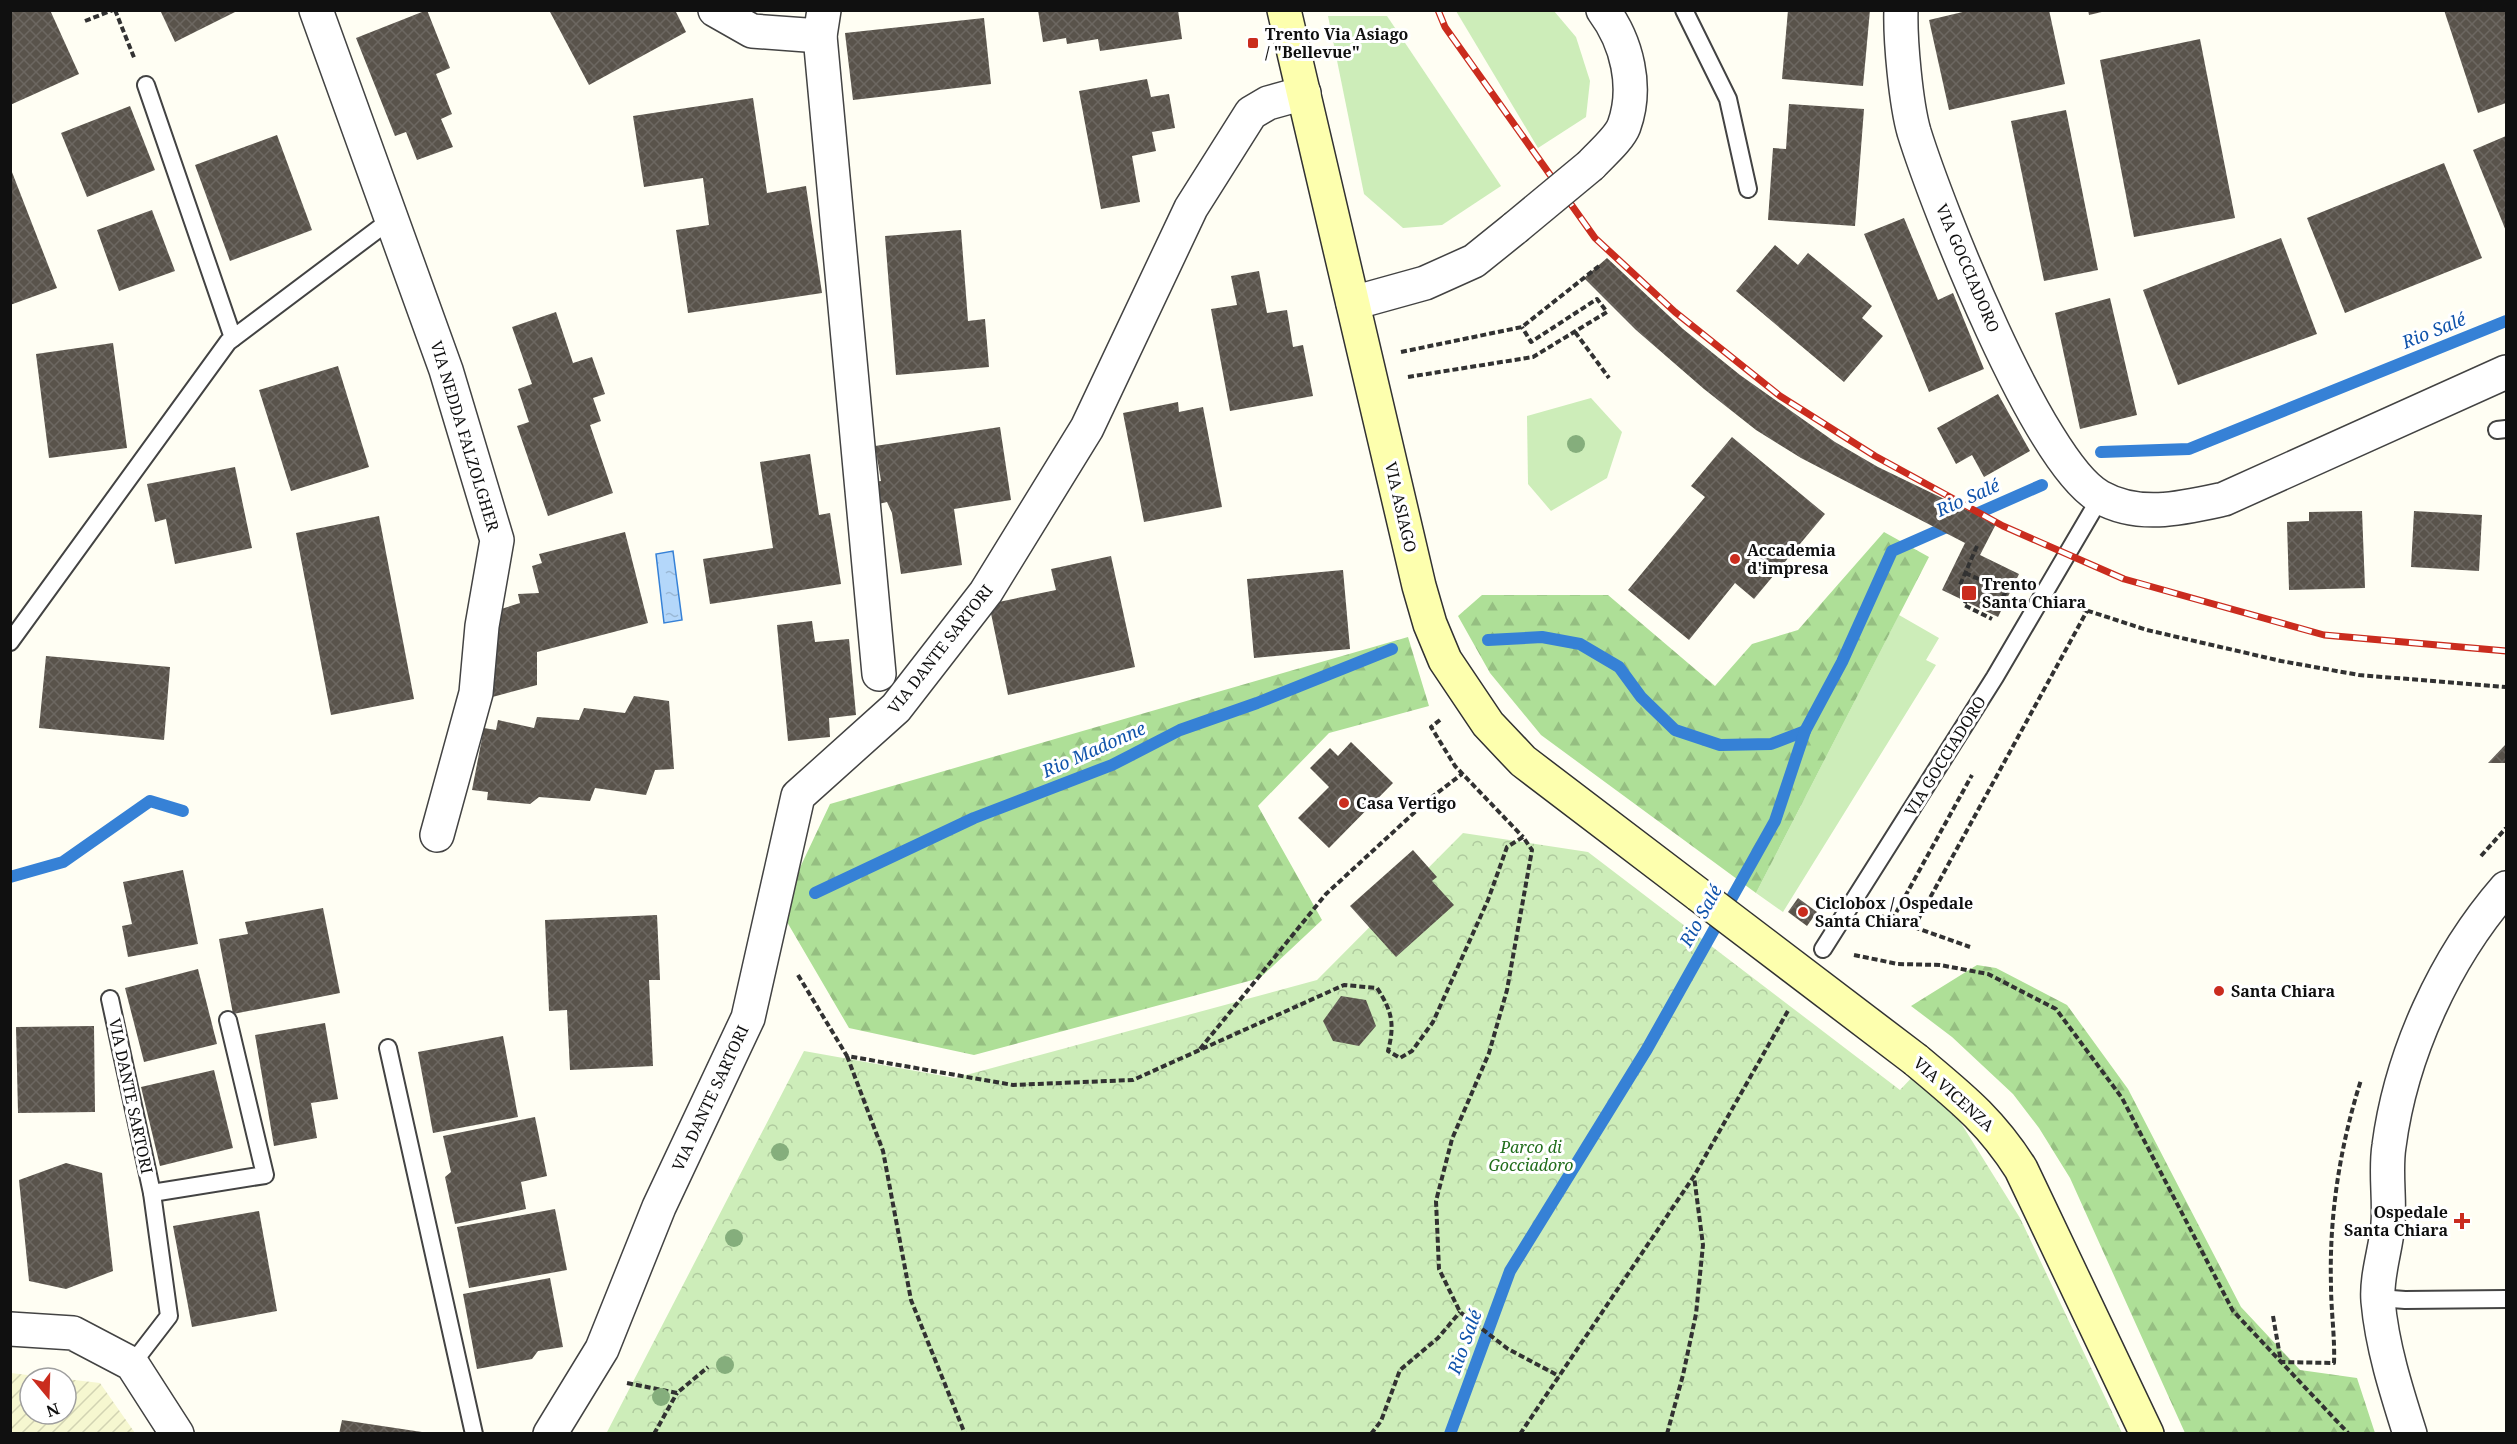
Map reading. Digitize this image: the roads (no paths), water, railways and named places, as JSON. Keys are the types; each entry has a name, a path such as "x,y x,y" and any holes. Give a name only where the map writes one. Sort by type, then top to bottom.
{"main road":[{"name":"VIA ASIAGO","path":"1284,10 1419,586 1430,624 1445,660 1488,724 1523,761 1700,895"},
{"name":"VIA VICENZA","path":"1700,895 1916,1060 1996,1131 2021,1169 2147,1434"}],"street":[{"name":"VIA NEDDA FALZOLGHER","path":"316,10 446,370 497,540 482,626 476,693 437,835"},
{"path":"715,10 752,32 822,23 879,674"},
{"path":"1353,303 1425,283 1474,261 1591,165 1624,128 1631,94 1627,58 1603,10"},
{"name":"VIA GOCCIADORO","path":"1901,10 1900,31 1914,130 1957,248 2034,413 2080,483 2100,498 2132,509 2177,510 2224,499 2506,372"},
{"name":"VIA DANTE SARTORI","path":"550,1434 602,1349 659,1207 748,1018 765,931 798,796 896,708 986,592 1087,428 1191,208 1251,113 1268,103 1304,93"},
{"path":"2410,1434 2385,1347 2378,1298 2388,1224 2389,1147 2405,1073 2427,1014 2456,959 2490,906 2506,888"},
{"path":"10,1329 73,1334 132,1364 177,1434"}],"lane":[{"path":"1684,10 1728,99 1748,189"},
{"path":"146,85 233,338"},
{"path":"10,642 233,338 393,218"},
{"name":"VIA GOCCIADORO","path":"1823,949 1995,677 2100,498"},
{"name":"VIA DANTE SARTORI","path":"110,999 152,1193 169,1316 132,1364"},
{"name":"VIA DANTE SARTORI","path":"152,1193 265,1175 228,1020"},
{"path":"388,1048 474,1434"},
{"path":"2378,1298 2506,1299"}],"water":[{"path":"673,551 682,620 664,623 656,554"}],"waterway":[{"name":"Rio Salé","path":"2101,452 2189,449 2506,321"},
{"name":"Rio Salé","path":"1450,1434 1510,1271 1647,1049 1775,821 1805,731 1842,662 1892,551 2042,485"},
{"name":"Rio Madonne","path":"1488,640 1542,637 1580,644 1619,667 1641,697 1675,730 1720,745 1771,744 1805,731"},
{"name":"Rio Madonne","path":"815,893 974,818 1112,765 1180,730 1257,703 1392,649"},
{"name":"Rio Madonne","path":"10,877 63,862 150,801 183,811"}],"railway":[{"path":"1438,10 1445,27 1595,238 1675,312 1780,396 1875,456 2003,526 2124,579 2324,635 2506,651"}],"place":[{"name":"Trento Via Asiago / \"Bellevue\"","path":"1253,43"},
{"name":"Accademia d'impresa","path":"1735,559"},
{"name":"Trento Santa Chiara","path":"1969,593"},
{"name":"Casa Vertigo","path":"1344,803"},
{"name":"Ciclobox / Ospedale Santa Chiara","path":"1803,912"},
{"name":"Santa Chiara","path":"2219,991"},
{"name":"Ospedale Santa Chiara","path":"2462,1221"}],"park label":[{"name":"Parco di Gocciadoro","path":"1531,1156"}]}
